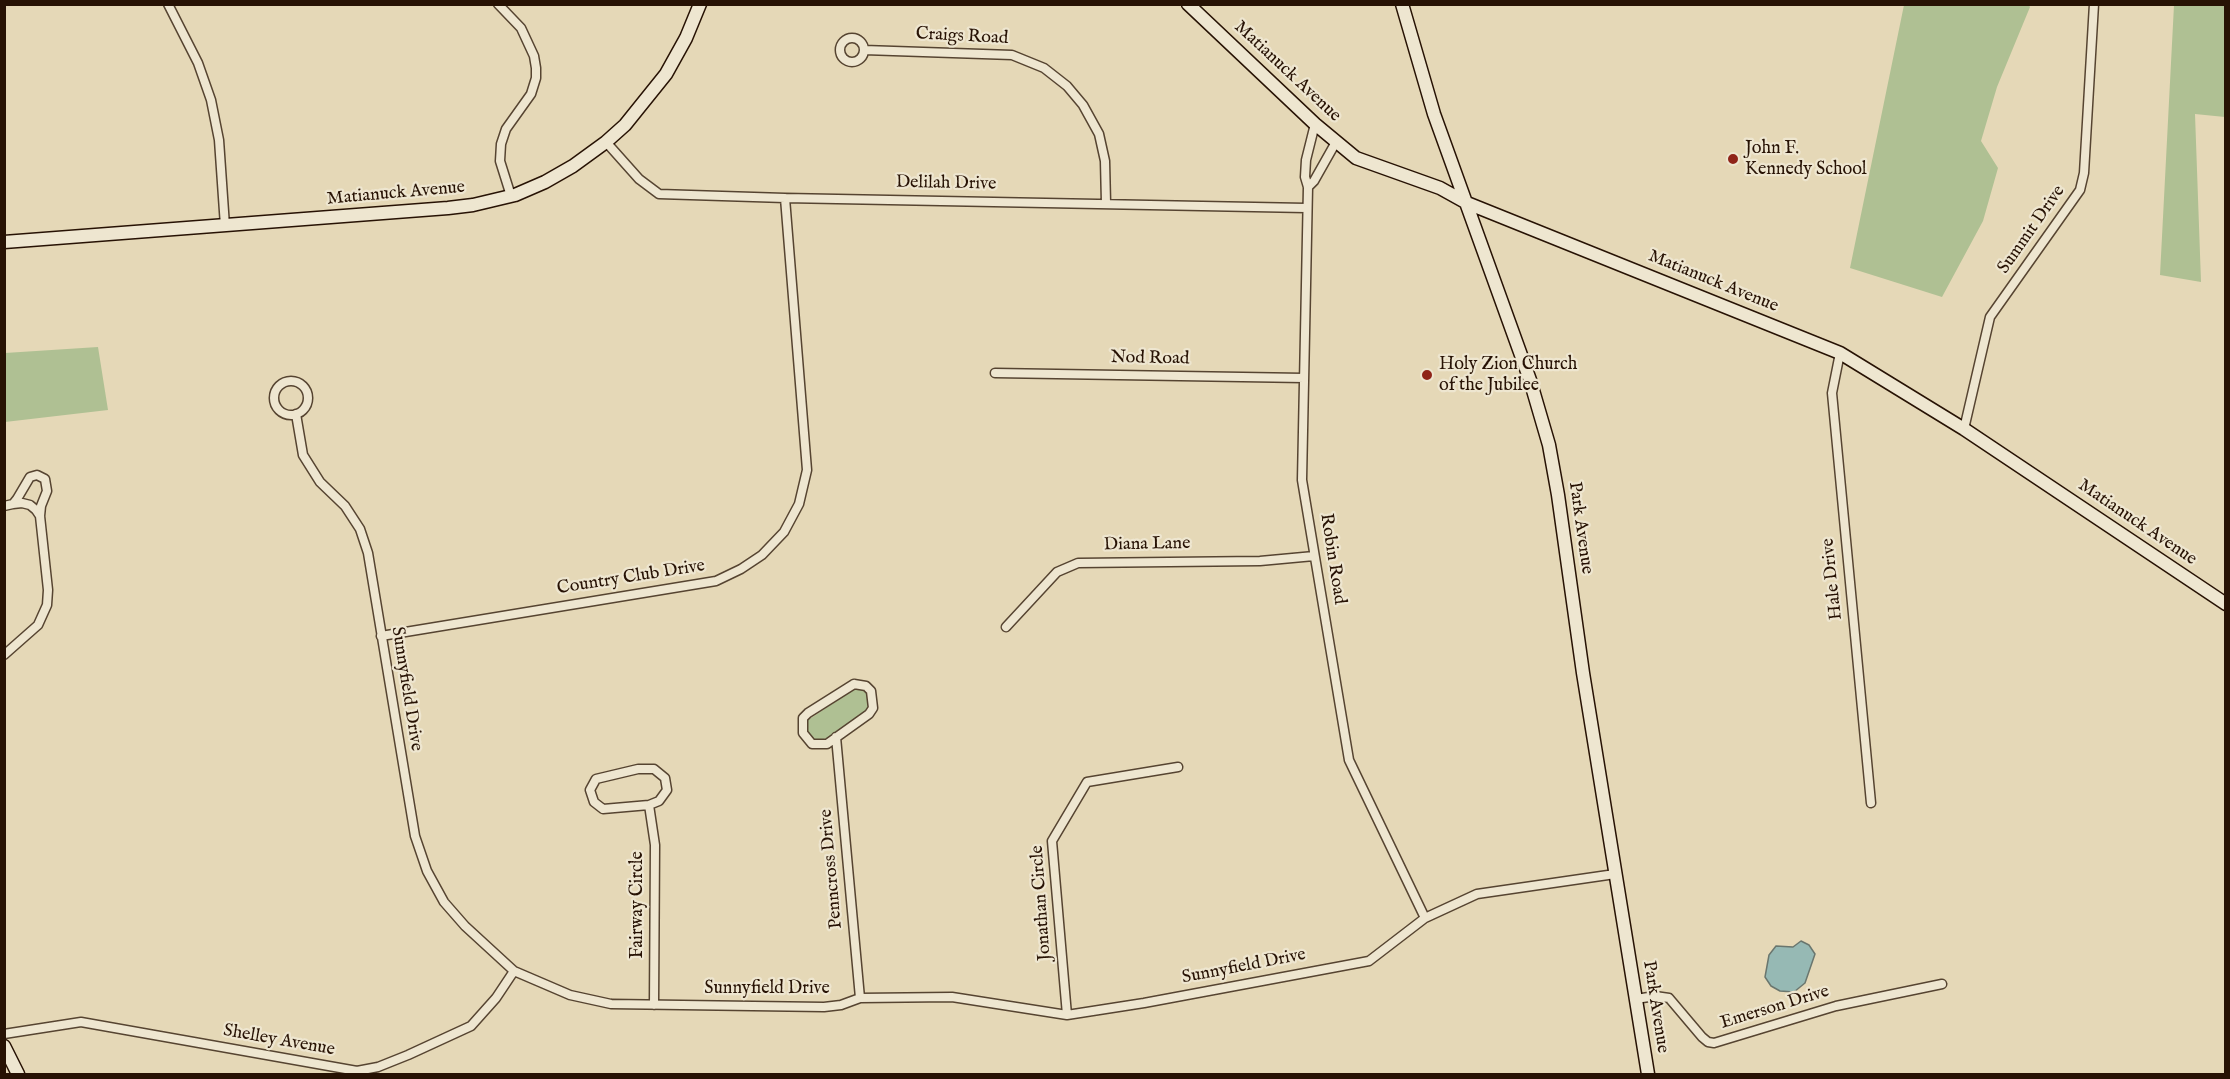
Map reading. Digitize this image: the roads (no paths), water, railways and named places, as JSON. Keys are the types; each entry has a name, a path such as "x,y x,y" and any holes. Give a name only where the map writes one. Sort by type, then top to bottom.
{"street":[{"path":"168,4 198,63 211,100 219,141 225,226"},
{"path":"498,4 518,24 531,50 536,68 536,78 531,94 506,129 501,144 500,160 512,196"},
{"name":"Matianuck Avenue","path":"4,242 448,208 512,196 558,176 606,142 641,107 666,74 686,38 700,4"},
{"name":"Matianuck Avenue","path":"1188,4 1315,124 1356,158 1440,188 1467,203 1840,353 1964,429 2226,604"},
{"name":"Park Avenue","path":"1402,4 1431,104 1530,380 1549,445 1583,673 1648,1074"},
{"name":"Summit Drive","path":"1964,429 1990,317 2080,190 2084,173 2094,4"},
{"name":"Craigs Road","path":"864,50 1012,55 1044,68 1067,86 1083,105 1099,134 1105,160 1106,203"},
{"name":"Robin Road","path":"1315,124 1306,160 1305,177 1308,187 1302,480 1349,760 1425,918"},
{"name":"Delilah Drive","path":"606,142 639,179 659,194 1306,208"},
{"name":"Robin Road","path":"1308,187 1314,181 1336,142"},
{"name":"Country Club Drive","path":"381,636 716,581 741,569 762,555 783,532 799,504 807,470 785,198"},
{"name":"Hale Drive","path":"1840,353 1832,393 1871,803"},
{"name":"Nod Road","path":"994,373 1304,378"},
{"path":"288,381 302,385 308,394 304,408 296,414 285,413 277,407 275,402 276,391 288,381"},
{"name":"Sunnyfield Drive","path":"296,414 303,455 320,482 345,506 360,529 368,553 415,836 427,871 444,902 465,926 514,971 570,995 611,1004 824,1007 841,1005 860,998 952,997 1067,1015 1369,961 1425,918 1477,894 1615,874"},
{"path":"4,656 38,625 47,605 48,590 40,516 47,484 42,477 29,478 9,505"},
{"path":"9,505 22,503 36,510 40,516"},
{"name":"Diana Lane","path":"1006,627 1057,572 1078,563 1260,561 1314,556"},
{"path":"854,684 866,686 874,698 873,708 869,714 836,737 827,744 812,744 803,733 803,718 848,686 854,684"},
{"name":"Penncross Drive","path":"836,737 860,998"},
{"name":"Jonathan Circle","path":"1067,1015 1052,841 1087,782 1178,767"},
{"path":"639,769 654,769 665,778 667,790 659,801 649,805 603,809 594,802 590,790 596,779 603,776 639,769"},
{"name":"Fairway Circle","path":"649,805 656,845 654,1005"},
{"name":"Shelley Avenue","path":"4,1034 81,1022 357,1071 378,1067 471,1026 489,1007 514,971"},
{"name":"Emerson Drive","path":"1636,999 1655,996 1669,998 1702,1037 1714,1043 1836,1006 1942,984"},
{"path":"4,1046 18,1074"}],"water":[{"path":"1801,941 1809,945 1815,954 1805,983 1794,992 1780,991 1771,986 1765,977 1769,955 1776,946 1793,947"}],"place":[{"name":"John F. Kennedy School","path":"1733,159"},
{"name":"Holy Zion Church of the Jubilee","path":"1427,375"}]}
